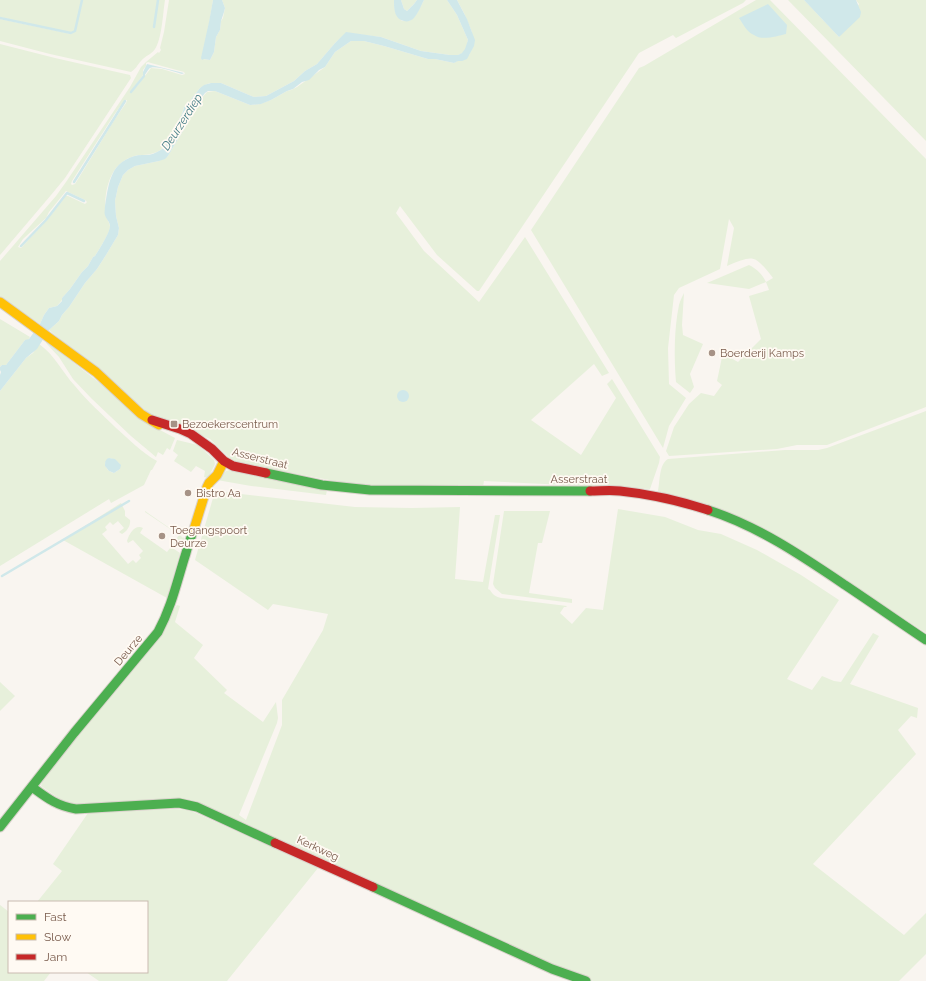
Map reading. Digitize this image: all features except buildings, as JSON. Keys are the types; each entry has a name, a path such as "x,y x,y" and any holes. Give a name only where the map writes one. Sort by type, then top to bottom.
{"street":[{"name":"Asserstraat","path":"0,302 96,372 141,414 177,436 204,443 224,462 233,466 322,485 370,490 620,491 652,495 724,516 744,524 802,557 926,640"},
{"name":"Deurze","path":"0,827 74,733 158,632 165,619 207,487 217,475 224,462"},
{"name":"Kerkweg","path":"32,787 52,802 67,808 76,809 179,803 197,807 552,969 586,981"}],"green space":[{"path":"0,0 165,0 161,32 157,45 154,51 143,59 131,72 0,41 0,19 73,34 0,17"},
{"path":"169,0 213,0 203,59 210,60 214,52 216,37 220,30 225,8 222,0 394,0 395,12 402,21 409,21 416,15 424,0 447,0 457,15 468,40 466,49 463,53 458,55 450,55 421,51 381,37 346,33 335,43 317,64 305,71 294,81 266,96 254,97 221,83 210,83 200,88 188,106 184,107 179,121 174,127 168,142 163,148 157,152 131,157 116,168 110,179 105,199 110,229 88,266 57,306 49,308 40,324 0,297 0,261 56,196 130,87 141,67 158,52 159,53 161,50 160,48","holes":["148,62 184,72 185,74 182,75 162,69 151,68 130,93 143,75 143,70","125,100 127,100 75,184 72,185 72,181","66,191 87,202 85,204 66,196 48,219 21,248 18,247 23,239 46,218"]},
{"path":"401,0 417,0 407,11 404,9"},
{"path":"457,0 746,0 743,3 676,38 673,35 639,53 479,291 477,291 437,255 400,206 396,213 424,251 479,302 525,237 609,373 602,376 594,364 531,420 581,455 616,398 607,384 612,379 660,457 650,489 484,481 483,487 356,485 234,462 210,439 151,415 49,330 59,321 85,283 97,269 118,235 119,228 116,216 115,201 118,187 123,175 135,166 159,161 168,156 199,101 207,92 215,91 250,105 260,104 297,87 325,67 335,52 351,41 364,41 428,59 454,63 460,61 470,54 472,32"},
{"path":"756,0 770,0 926,159 926,407 827,445 797,445 777,449 669,456 666,451 674,427 689,404 701,393 714,396 722,385 717,381 722,357 719,355 720,352 738,362 761,339 749,296 769,290 766,282 773,278 762,264 753,259 743,260 727,266 734,228 729,219 720,269 679,288 674,295 668,348 669,384 686,398 669,426 663,448 531,230 639,68"},
{"path":"788,0 804,0 839,37 859,4 856,0 926,0 926,141"},
{"path":"0,44 130,75 131,78 65,178 0,255"},
{"path":"749,265 759,272 766,282 749,289 707,283"},
{"path":"684,293 682,325 683,335 703,344 690,374 694,387 690,393 676,382 675,373 676,324 680,300"},
{"path":"0,319 30,337 28,340 25,340 6,365 2,365 0,367"},
{"path":"47,342 160,430 175,438 170,450 167,448 163,455 158,452 156,457 131,436 73,379 59,357 46,343"},
{"path":"39,344 45,348 80,392 136,446 157,461 144,485 111,503 109,499 0,566 0,391 26,358 33,353","holes":["109,458 119,463 120,469 114,473 108,470 105,463"]},
{"path":"926,411 926,633 806,554 658,491 661,469 665,461 668,459 785,450 818,450"},
{"path":"177,440 198,445 214,460 215,464 208,478 204,477 205,471 196,466 191,472 174,461 178,455 173,451"},
{"path":"230,470 327,490 326,495 251,486 217,480 226,471"},
{"path":"215,491 355,507 460,507 455,579 483,582 495,515 500,515 488,589 495,596 501,598 567,606 564,607 560,613 572,624 586,608 603,610 618,509 665,517 698,530 721,534 757,550 801,575 839,600 787,679 812,690 822,676 841,682 873,633 879,636 850,684 918,708 917,718 911,716 898,730 916,754 813,864 904,935 926,913 926,954 899,981 593,981 555,967 196,804 70,806 41,786 43,779 177,605 180,606 175,622 203,645 194,658 227,690 224,693 263,722 276,702 278,718 277,723 239,815 246,820 282,725 282,700 323,630 328,614 273,604 268,610 195,560"},
{"path":"121,503 125,511 125,516 130,520 130,524 126,532 122,534 119,532 124,528 118,521 113,525 110,522 105,527 107,530 102,534 128,564 133,560 136,563 141,558 139,555 143,551 133,540 128,543 127,541 129,535 137,527 143,528 140,533 167,552 171,547 180,553 167,598 63,540"},
{"path":"145,511 181,536 183,538 184,537 184,543 179,544 175,541 179,535"},
{"path":"504,511 550,511 542,543 538,543 529,593 572,599 572,603 502,594 495,588 493,584"},
{"path":"0,682 15,696 0,711"},
{"path":"174,809 189,810 318,868 227,981 99,981 87,973 148,973 148,901 38,901 62,871 53,864 88,813"},
{"path":"0,905 8,911 8,973 50,973 44,981 0,981"}],"water":[{"path":"213,0 222,0 225,8 220,30 216,37 214,52 210,60 202,60 201,58"},
{"path":"394,0 401,0 404,9 407,11 417,0 424,0 415,17 406,21 401,20 396,16"},
{"name":"Deurzerdiep","path":"447,0 457,0 467,19 475,40 474,46 467,59 462,61 454,63 428,59 364,41 351,41 335,52 325,67 319,70 309,80 302,82 293,89 261,104 250,105 215,91 208,91 205,93 165,159 135,166 123,175 118,187 115,201 116,216 119,228 118,235 97,269 85,283 59,321 49,330 37,349 26,358 0,391 0,367 2,365 6,365 25,340 29,339 49,308 57,306 62,301 62,298 88,266 102,245 110,229 105,214 105,206 109,184 114,171 122,162 130,158 138,155 153,154 164,148 183,112 184,107 189,105 192,98 200,88 211,83 221,83 254,97 266,96 294,81 305,71 317,64 346,32 381,37 421,51 458,55 465,49 468,40 457,15"},
{"path":"804,0 856,0 861,12 860,17 839,37"},
{"path":"768,4 787,25 786,34 770,38 757,37 747,30 739,18"},
{"path":"147,64 184,73 182,74 153,67 149,69 144,76 143,72"},
{"path":"401,390 405,390 409,396 405,402 401,402 397,398 397,394"},
{"path":"109,458 115,459 121,465 120,469 114,473 109,471 105,466 106,460"}],"waterway":[{"path":"0,18 71,33 75,31 82,0"},
{"path":"154,27 158,0"},
{"path":"131,92 144,76"},
{"path":"74,182 125,101"},
{"path":"21,246 46,220 67,193 84,201"},
{"path":"2,576 129,501"}],"traffic: fast":[{"path":"266,473 322,485 370,490 590,491"},
{"path":"708,510 744,524 796,553 926,640"},
{"path":"0,827 74,733 158,632 171,603 194,529"},
{"path":"32,787 58,804 76,809 179,803 197,807 275,843"},
{"path":"373,887 552,969 586,981"}],"traffic: slow":[{"path":"0,302 96,372 141,414 159,425"},
{"path":"194,529 207,487 217,475 224,461"}],"traffic: jam":[{"path":"152,420 191,434 212,449 224,461 233,466 266,473"},
{"path":"590,491 616,491 642,494 708,510"},
{"path":"275,843 373,887"}],"place":[{"name":"Boerderij Kamps","path":"712,353"},
{"name":"Bezoekerscentrum","path":"174,424"},
{"name":"Bistro Aa","path":"188,493"},
{"name":"Toegangspoort Deurze","path":"162,536"}]}
